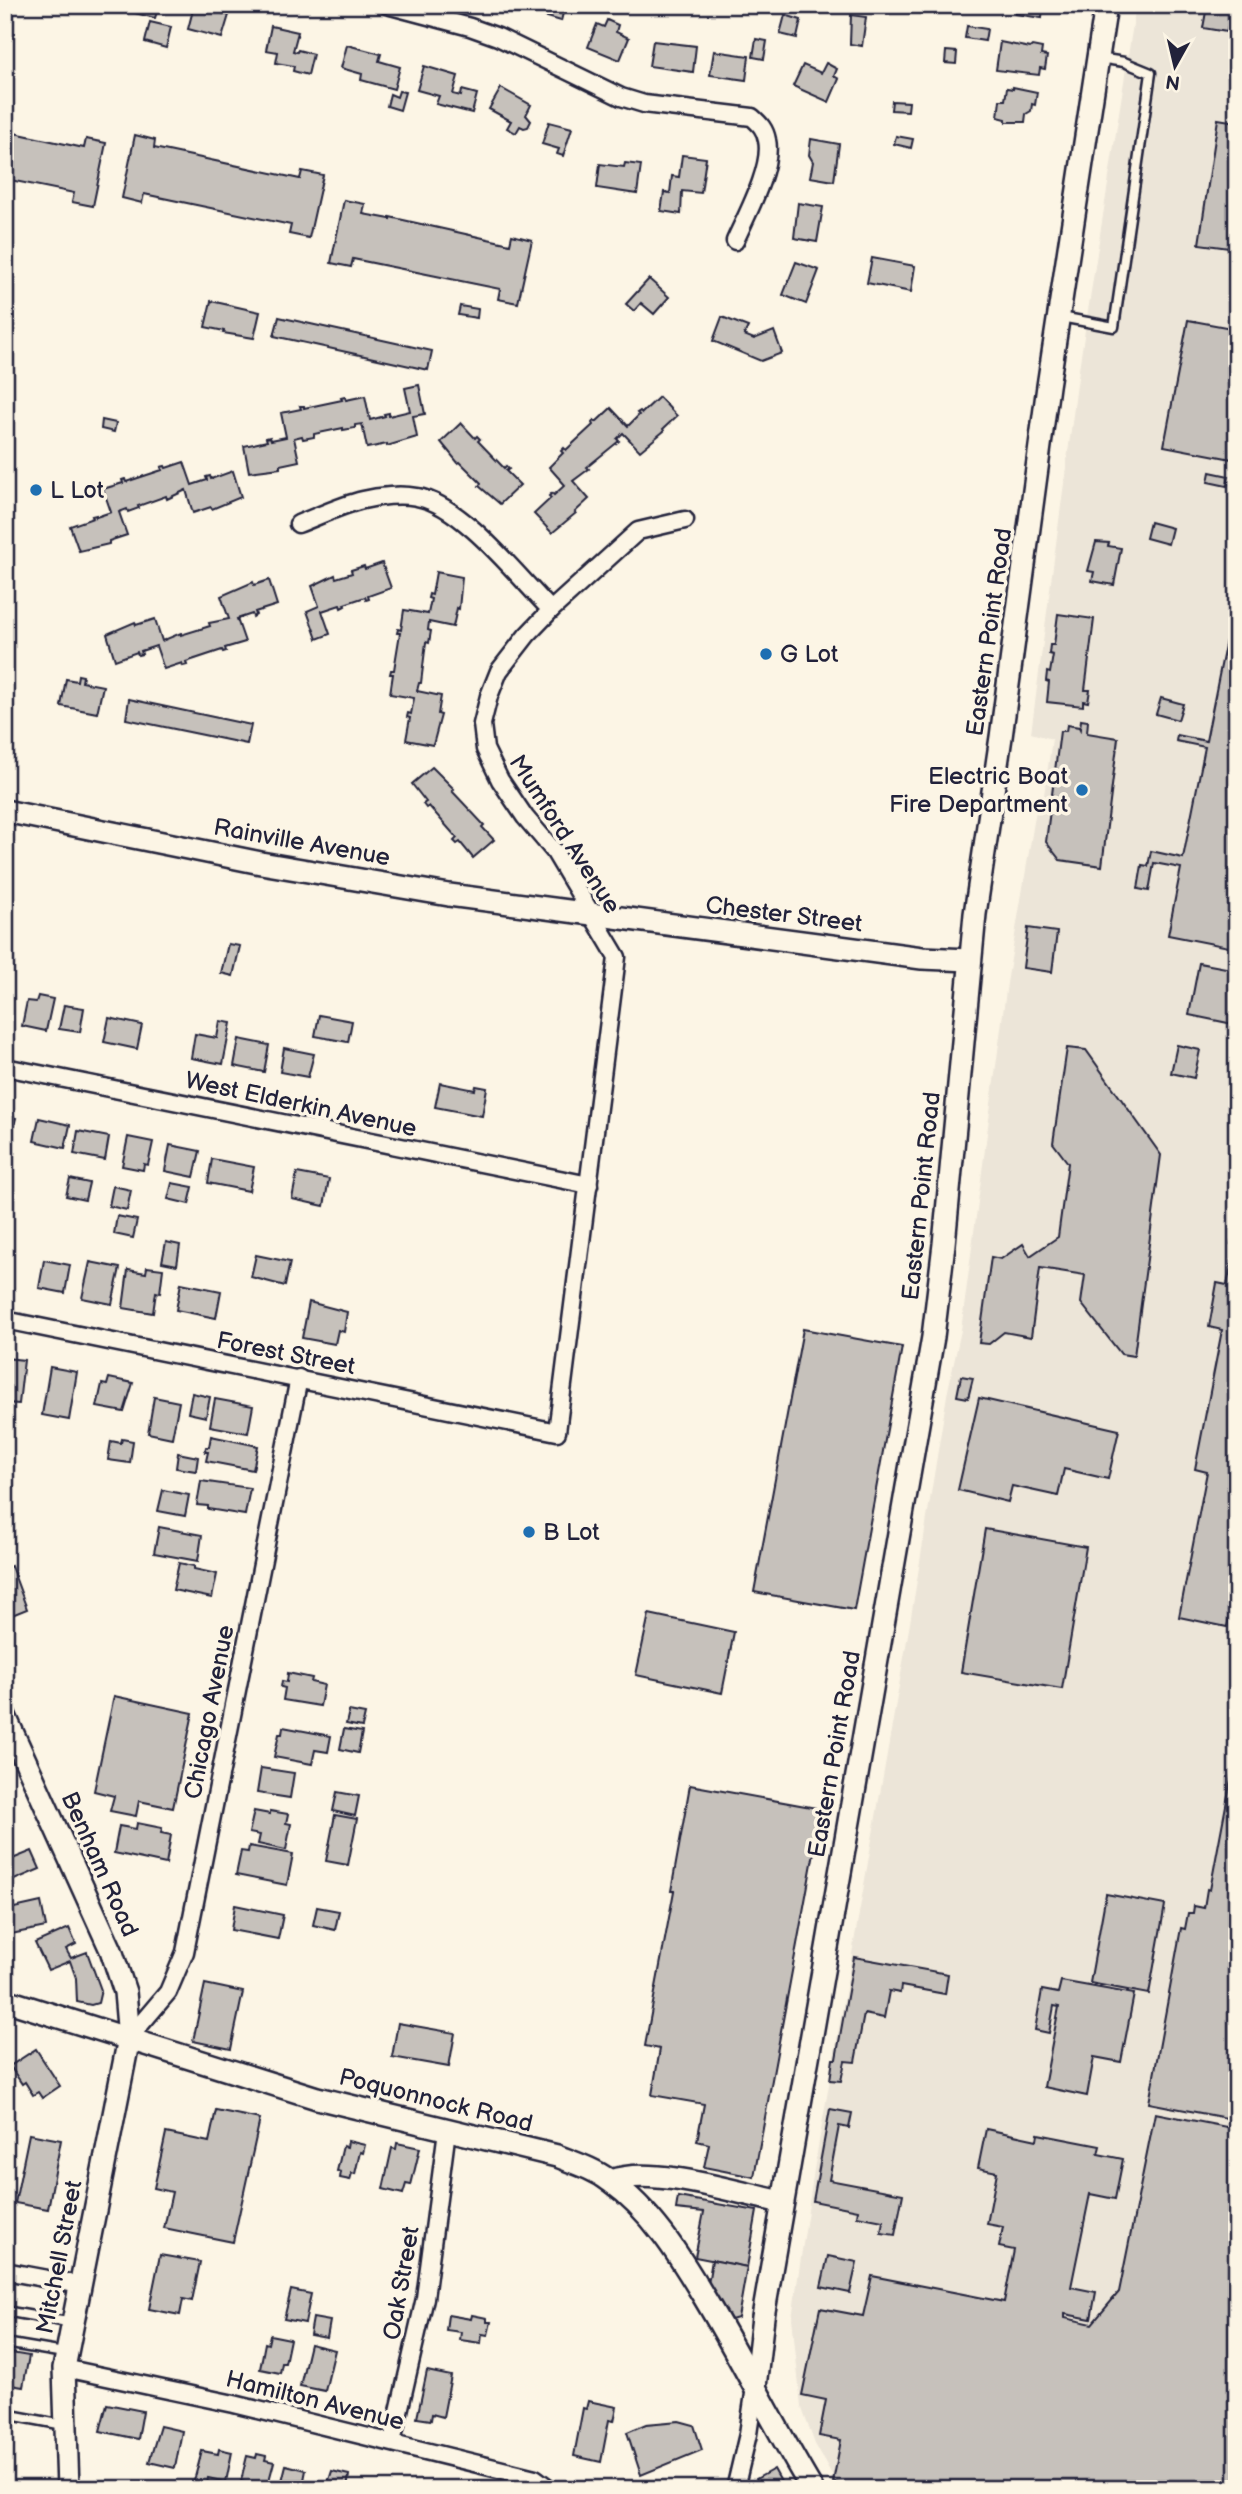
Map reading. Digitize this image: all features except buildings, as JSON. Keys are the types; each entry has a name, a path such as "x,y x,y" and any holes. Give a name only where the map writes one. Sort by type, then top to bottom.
{"main road":[{"name":"Eastern Point Road","path":"755,2387 762,2317 933,1338 970,960 1058,317 1107,5"},
{"name":"Rainville Avenue","path":"5,811 261,863 449,895 591,915"},
{"name":"Chester Street","path":"591,915 922,958 970,960"},
{"name":"Benham Road","path":"5,1716 111,1950 125,1993 130,2038"},
{"name":"Poquonnock Road","path":"5,2000 317,2098 557,2156 589,2168 611,2181 662,2232 721,2324 812,2489"},
{"name":"Mitchell Street","path":"68,2489 64,2425 66,2361 130,2038"},
{"path":"611,2181 635,2175 666,2177 782,2202"}],"street":[{"path":"387,5 498,37 621,97 644,104 752,117 762,125 768,141 767,155 761,179 736,241"},
{"path":"298,524 363,500 391,496 418,497 443,507 466,522 551,610"},
{"name":"Mumford Avenue","path":"557,1432 617,957 554,851 525,817 500,780 485,749 482,724 499,671 551,610 638,531 685,520"},
{"name":"West Elderkin Avenue","path":"5,1067 589,1185"},
{"name":"Forest Street","path":"5,1320 557,1432"},
{"name":"Chicago Avenue","path":"130,2038 168,1992 185,1952 299,1378"},
{"name":"Oak Street","path":"393,2442 425,2298 447,2130"},
{"path":"5,2271 80,2285"},
{"name":"Hamilton Avenue","path":"66,2361 535,2478 550,2489"},
{"path":"735,2489 755,2387"}],"lane":[{"path":"1058,317 1114,327 1151,73 1124,62 1098,58"},
{"path":"5,2311 73,2323"},
{"path":"5,2343 66,2361"},
{"path":"5,2414 64,2425"}],"shaded area":[{"path":"1136,5 1237,5 1237,2489 840,2489 815,2444 801,2406 792,2318 814,2170 947,1395 961,1330 1007,983 1036,810 1042,809 1052,739 1031,733 1080,362"}],"place":[{"name":"L Lot","path":"36,490"},
{"name":"G Lot","path":"766,654"},
{"name":"Electric Boat Fire Department","path":"1082,790"},
{"name":"B Lot","path":"529,1532"}]}
